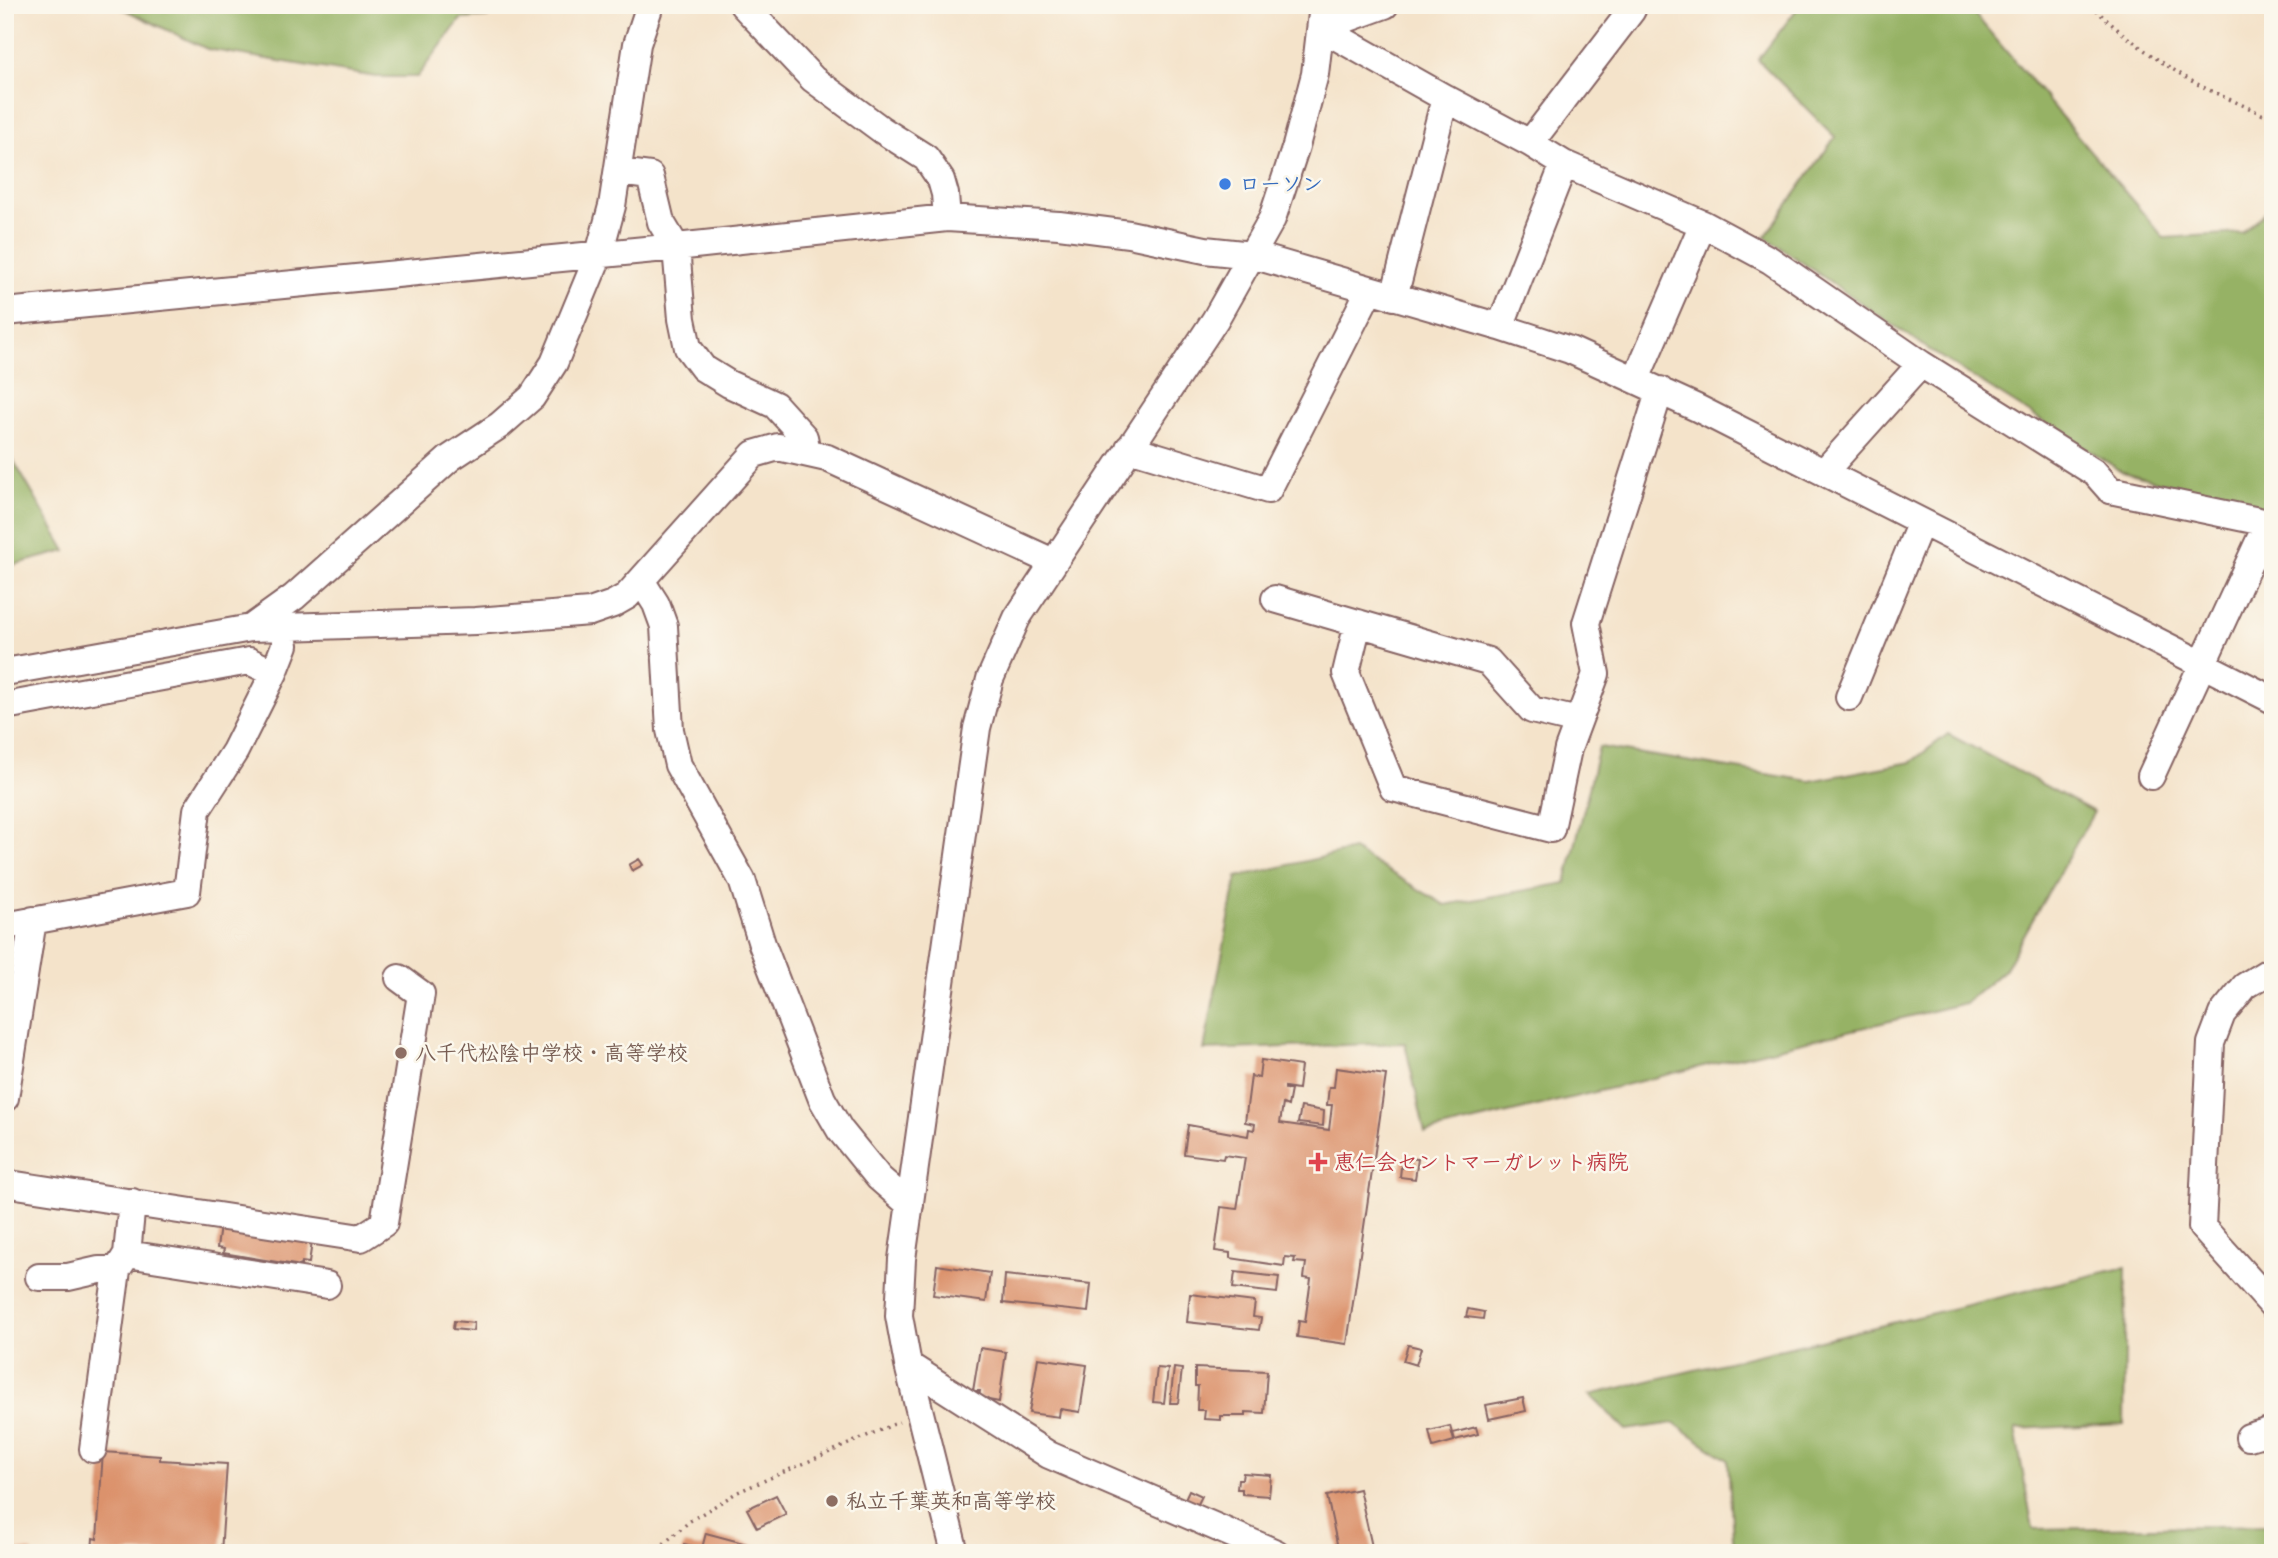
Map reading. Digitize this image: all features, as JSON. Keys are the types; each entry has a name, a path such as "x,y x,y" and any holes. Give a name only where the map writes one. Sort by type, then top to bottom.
{"street":[{"path":"251,628 294,597 450,458 499,425 532,397 554,363 599,254 619,172 637,44 650,5"},
{"path":"743,5 813,79 873,124 926,158 941,180 946,194 947,218"},
{"path":"1322,17 1385,5"},
{"path":"1530,143 1635,13"},
{"path":"1322,17 1444,98 1564,164 1703,224 1770,260 1921,364 2095,473 2110,490 2270,524 2151,776"},
{"path":"955,1553 908,1365 899,1316 902,1259 977,728 990,679 1017,618 1215,320 1272,219 1296,146 1315,74 1322,17"},
{"path":"1129,448 1268,490 1382,294 1444,98"},
{"path":"1500,327 1564,164"},
{"path":"619,172 650,176 661,222 676,247 682,318 688,348 703,368 729,384 775,405 804,437 807,452"},
{"path":"5,312 947,218 1059,225 1252,256 1500,327 1570,350 1648,385 1824,472 2273,700"},
{"path":"1358,623 1346,673 1392,788 1550,829 1568,749 1596,674 1586,623 1648,385 1703,224"},
{"path":"1824,472 1921,364"},
{"path":"5,672 251,628 476,621 590,612 628,596 754,454 778,447 827,458 1053,562"},
{"path":"1849,697 1921,522"},
{"path":"642,582 656,604 664,626 670,730 678,765 742,880 762,944 822,1099 839,1130 879,1178 910,1205"},
{"path":"1275,599 1488,661 1532,710 1578,721"},
{"path":"5,926 187,892 197,810 235,751 285,645"},
{"path":"5,706 249,661 274,673"},
{"path":"5,1098 10,1031 33,920"},
{"path":"2273,969 2245,986 2222,1014 2211,1042 2202,1227 2273,1306"},
{"path":"5,1181 10,1184 361,1238 384,1223 421,994 399,978"},
{"path":"93,1449 132,1202"},
{"path":"39,1277 68,1277 122,1262 327,1285"},
{"path":"908,1365 1049,1455 1276,1553"}],"path":[{"path":"2091,5 2114,28 2192,81 2273,120"},
{"path":"653,1553 690,1521 738,1492 920,1412"}],"green space":[{"path":"115,5 489,5 488,17 461,19 417,77 376,77 207,49"},
{"path":"1800,5 1967,5 2164,238 2242,233 2273,205 2273,496 2263,510 2123,472 1931,351 1765,237 1835,137 1758,60"},
{"path":"5,446 66,551 5,567"},
{"path":"1948,734 2094,812 2004,970 1965,1003 1425,1133 1405,1043 1204,1050 1237,877 1353,850 1445,905 1566,883 1599,747 1810,781 1911,762"},
{"path":"2126,1267 2124,1424 2015,1429 2033,1529 2273,1525 2273,1553 1734,1553 1728,1460 1674,1423 1626,1430 1590,1395"}],"building":[{"path":"639,859 643,865 632,871 629,865"},
{"path":"1261,1060 1301,1066 1298,1089 1285,1087 1291,1090 1288,1106 1283,1104 1280,1123 1329,1130 1332,1105 1327,1105 1329,1087 1334,1087 1336,1068 1386,1075 1347,1344 1297,1337 1299,1321 1305,1322 1311,1279 1304,1278 1306,1263 1294,1262 1295,1258 1285,1257 1284,1266 1230,1258 1230,1253 1215,1251 1221,1207 1237,1209 1245,1158 1224,1155 1223,1159 1184,1154 1188,1125 1248,1136 1249,1129 1254,1130 1255,1124 1245,1122 1251,1076 1259,1078"},
{"path":"1301,1107 1324,1111 1323,1126 1298,1123"},
{"path":"1402,1158 1418,1159 1415,1179 1400,1177"},
{"path":"220,1226 312,1242 309,1263 302,1262 301,1266 223,1253 224,1249 217,1248"},
{"path":"937,1265 990,1273 986,1302 933,1295"},
{"path":"1235,1272 1279,1277 1277,1293 1233,1288"},
{"path":"1005,1275 1091,1284 1088,1312 1003,1303"},
{"path":"1190,1294 1255,1302 1253,1317 1261,1318 1259,1330 1187,1322"},
{"path":"1468,1309 1484,1312 1483,1319 1466,1317"},
{"path":"454,1321 474,1323 473,1331 453,1329"},
{"path":"1408,1345 1421,1348 1416,1365 1403,1361"},
{"path":"980,1348 1006,1352 999,1402 979,1398 980,1391 973,1391"},
{"path":"1038,1358 1087,1365 1080,1412 1060,1409 1059,1417 1029,1413"},
{"path":"1157,1368 1168,1369 1164,1403 1153,1402"},
{"path":"1174,1368 1182,1369 1178,1403 1170,1403"},
{"path":"1195,1368 1267,1371 1264,1413 1246,1412 1246,1416 1221,1416 1221,1420 1204,1419 1205,1410 1197,1410 1198,1386 1195,1386"},
{"path":"1523,1398 1526,1411 1489,1419 1486,1405"},
{"path":"1450,1426 1454,1441 1433,1447 1429,1431"},
{"path":"1476,1427 1478,1434 1455,1440 1453,1433"},
{"path":"103,1452 160,1456 160,1460 227,1464 221,1553 92,1553 93,1538 97,1539"},
{"path":"1243,1473 1271,1475 1269,1496 1242,1494 1242,1489 1237,1489 1238,1479 1242,1479"},
{"path":"1359,1489 1373,1551 1339,1553 1327,1496"},
{"path":"1189,1490 1202,1496 1197,1506 1184,1501"},
{"path":"776,1495 786,1514 757,1528 747,1509"},
{"path":"706,1533 777,1553 681,1553 684,1544 702,1548"},
{"path":"5,1549 33,1551 33,1553 5,1553"}],"place":[{"name":"ローソン","path":"1225,184"},
{"name":"八千代松陰中学校・高等学校","path":"401,1053"},
{"name":"恵仁会セントマーガレット病院","path":"1318,1162"},
{"name":"私立千葉英和高等学校","path":"832,1501"}]}
